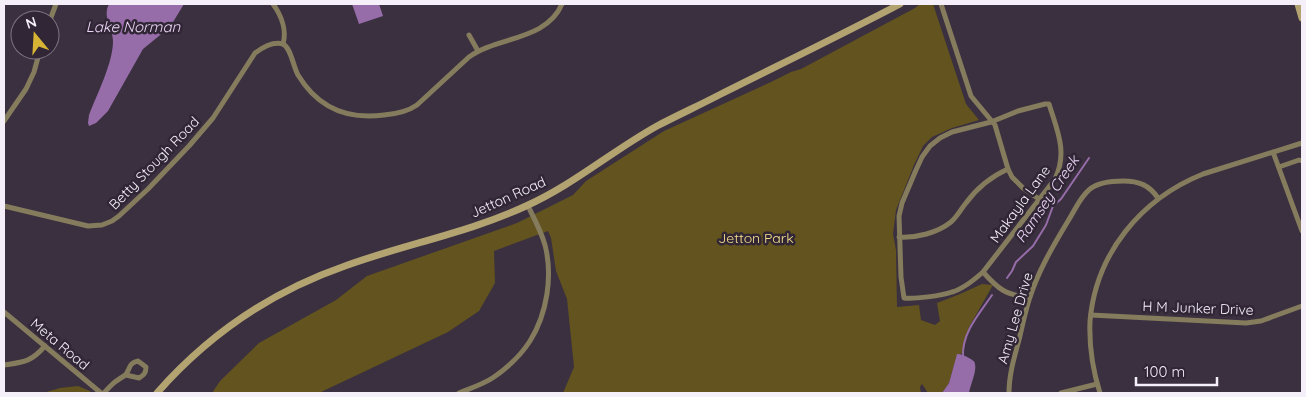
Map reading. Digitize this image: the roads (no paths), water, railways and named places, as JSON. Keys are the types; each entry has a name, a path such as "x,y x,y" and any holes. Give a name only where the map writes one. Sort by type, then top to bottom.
{"street":[{"path":"273,4 283,24 283,44 288,49 301,79 318,98 337,111 364,117 395,114 410,110 469,57 478,51 541,28 557,14 562,4"},
{"name":"Jetton Road","path":"157,393 190,359 216,336 261,305 291,288 346,265 479,225 528,206 656,127 900,4"},
{"path":"941,4 971,96 995,126 1008,169 1017,182 1039,199"},
{"path":"1298,4 1302,18"},
{"path":"468,36 478,51"},
{"name":"Betty Stough Road","path":"4,206 88,226 102,225 112,221 148,189 200,134 224,103 256,53 271,44 283,44"},
{"path":"4,120 26,89 37,60"},
{"name":"Makayla Lane","path":"1049,104 1061,143 1062,161 1055,179 1039,199 983,272 969,283 952,292 914,299 904,298 900,277 899,216 902,203 922,157 930,146 940,138 952,132 991,122 1018,111 1049,104"},
{"path":"1100,393 1091,349 1090,324 1093,299 1110,253 1125,231 1152,203 1178,185 1201,174 1302,143"},
{"path":"1273,152 1302,231"},
{"path":"1279,167 1302,160"},
{"path":"899,237 910,238 924,235 952,222 980,186 1008,169"},
{"name":"Amy Lee Drive","path":"1009,393 1013,362 1029,298 1052,248 1082,198 1096,185 1104,182 1125,181 1141,183 1147,186 1158,198"},
{"path":"460,393 489,380 518,356 530,340 542,313 548,285 545,243 528,206"},
{"path":"983,272 1001,290 1029,298"},
{"name":"H M Junker Drive","path":"1091,315 1246,323 1261,321 1302,306"},
{"name":"Meta Road","path":"4,312 103,393"},
{"path":"4,365 28,361 45,346"},
{"path":"103,393 113,383 126,375"},
{"path":"1061,393 1097,384"}],"water":[{"name":"Lake Norman","path":"109,4 184,4 170,27 143,49 108,111 96,123 89,126 89,115 108,69 112,50 113,36 107,18"},
{"path":"352,4 379,4 383,16 359,24"},
{"path":"957,354 975,363 975,371 969,393 942,393 949,383"}],"waterway":[{"name":"Ramsey Creek","path":"1007,278 1016,262 1033,246 1046,225 1053,206 1061,199 1089,158"},
{"name":"Ramsey Creek","path":"963,356 965,339 977,316 992,295"}],"park label":[{"name":"Jetton Park","path":"756,238"}]}
